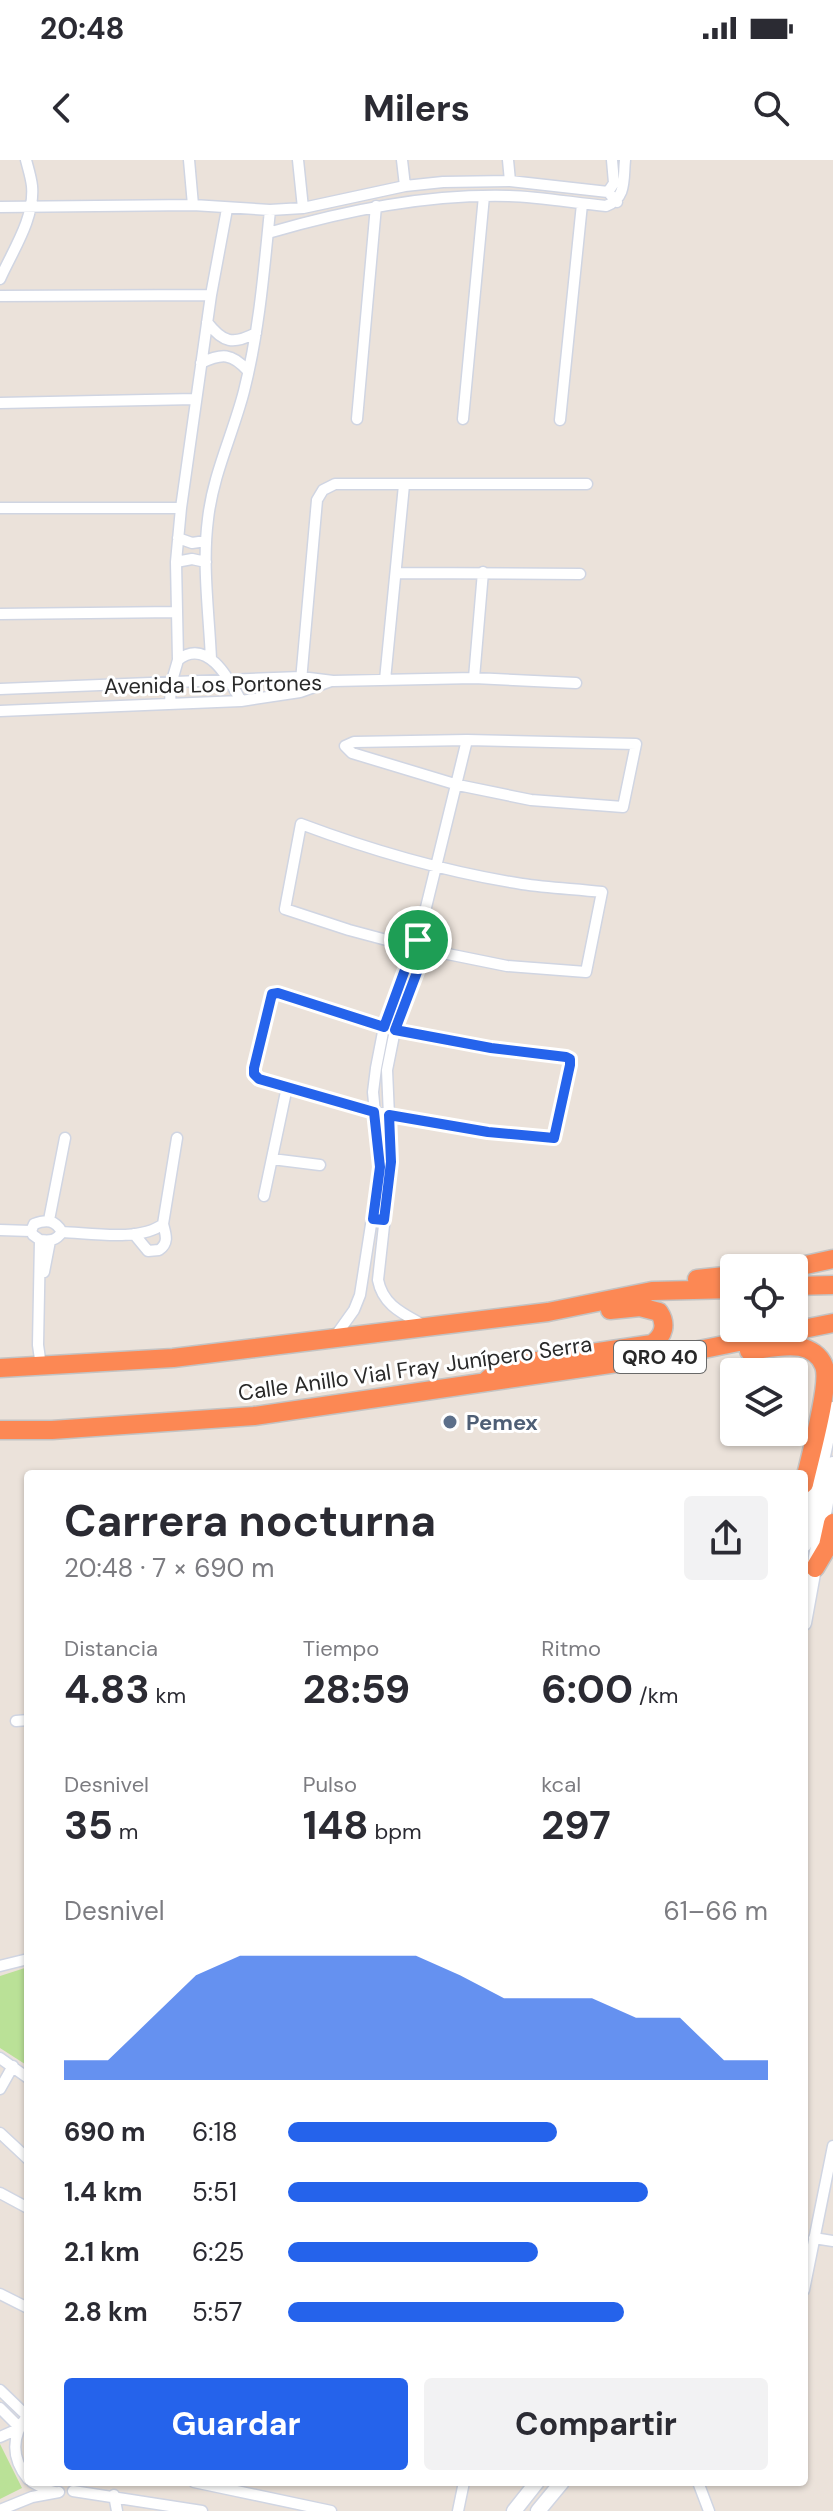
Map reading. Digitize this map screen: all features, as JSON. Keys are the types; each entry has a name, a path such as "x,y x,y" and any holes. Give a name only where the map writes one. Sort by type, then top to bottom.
{"highway":[{"path":"808,1264 833,1259"},
{"path":"652,1291 686,1280 720,1276"},
{"path":"808,1286 833,1285"},
{"name":"Calle Anillo Vial Fray Junípero Serra","path":"0,1368 173,1358 548,1312 652,1291 720,1289"},
{"path":"485,1382 503,1366 652,1344 659,1339 664,1327 659,1312 640,1307 576,1314 548,1312"},
{"name":"Calle Anillo Vial Fray Junípero Serra","path":"0,1430 52,1430 254,1416 679,1354 833,1323"},
{"path":"679,1354 790,1346 816,1354 826,1376 807,1470"},
{"path":"815,1568 828,1546 833,1523"}],"main road":[{"path":"808,1603 815,1568 810,1542 833,1409"},
{"path":"810,1542 833,1464"},
{"path":"514,2511 534,2486"},
{"path":"538,2511 559,2486"}],"street":[{"path":"0,279 31,206 32,186 26,160"},
{"path":"189,160 193,205"},
{"path":"298,160 303,208"},
{"path":"402,160 405,186"},
{"path":"508,160 510,181"},
{"path":"608,192 614,183 612,160"},
{"path":"268,233 376,206 444,197 512,196 606,206 617,202 622,194 625,160"},
{"path":"0,207 193,205 270,210 303,208 405,186 510,181 608,192 617,202"},
{"path":"443,182 444,197"},
{"path":"463,419 484,196"},
{"path":"560,420 582,204"},
{"path":"357,419 376,206"},
{"path":"170,704 171,684 178,660 176,562 181,508 211,295 227,209"},
{"path":"211,659 206,541 211,500 243,394 256,333 270,210"},
{"path":"0,296 211,295"},
{"path":"207,322 217,335 228,341 241,341 256,333"},
{"path":"201,363 214,357 227,356 239,361 248,371"},
{"path":"0,403 195,399"},
{"path":"300,692 317,500 323,490 335,484 587,484"},
{"path":"385,680 404,485"},
{"path":"0,508 181,508"},
{"path":"178,538 192,543 206,541"},
{"path":"176,562 192,559 206,562"},
{"path":"474,678 483,572"},
{"path":"396,573 580,574"},
{"path":"0,614 177,612"},
{"path":"178,660 191,653 211,659 230,681 241,701"},
{"name":"Avenida Los Portones","path":"0,689 301,677 333,681"},
{"path":"333,681 474,678 576,683"},
{"name":"Avenida Los Portones","path":"0,711 241,701 300,692 333,681"},
{"path":"426,1327 395,1309 382,1293 378,1280 380,1167 373,1092 384,1027 437,867 467,740"},
{"path":"467,740 636,744 623,807 531,800 458,785 352,753 345,746 354,742 467,740"},
{"path":"332,1340 354,1310 360,1295 391,1162 387,1070 395,1030 425,954 427,945 412,947 285,909 301,824 369,849 437,867 523,884 602,892 586,972 507,966 425,954 416,959 412,947"},
{"path":"278,993 384,1027 491,1048 570,1059 554,1138 488,1132 374,1112 259,1079 254,1074 272,994 278,993"},
{"path":"264,1196 287,1087"},
{"path":"49,1220 65,1138"},
{"path":"134,1234 148,1251 159,1250 166,1241 163,1224 177,1138"},
{"path":"272,1159 320,1165"},
{"path":"31,1231 34,1224 49,1220 58,1225 62,1232"},
{"path":"62,1232 134,1234 150,1232 163,1224"},
{"path":"0,1230 31,1231"},
{"path":"31,1231 45,1245"},
{"path":"45,1245 62,1232"},
{"path":"41,1366 38,1345 45,1245"},
{"path":"360,1295 382,1293"},
{"path":"0,1966 24,1960"},
{"path":"0,2058 24,2075"},
{"path":"0,2089 13,2066"},
{"path":"0,2133 24,2155"},
{"path":"808,2269 833,2146"},
{"path":"0,2193 24,2206"},
{"path":"814,2238 833,2241"},
{"path":"0,2294 24,2306"},
{"path":"0,2390 24,2411"},
{"path":"0,2408 18,2428 15,2454 24,2472"},
{"path":"0,2437 18,2428 24,2420"},
{"path":"40,2486 59,2492"},
{"path":"73,2491 82,2486"},
{"path":"213,2486 331,2511"},
{"path":"458,2511 463,2486"},
{"path":"700,2486 709,2511"},
{"path":"0,2510 32,2497 73,2491 202,2511"},
{"path":"114,2495 117,2511"}],"green space":[{"path":"24,1968 24,2063 0,2048 0,1976"},
{"path":"0,2444 22,2488 0,2499"}],"place":[{"name":"Pemex","path":"450,1422"}],"route":[{"path":"418,940 427,945 428,950 395,1030 491,1048 566,1057 570,1059 570,1065 554,1138 488,1132 389,1115 391,1162 384,1220 373,1219 380,1167 374,1112 259,1079 254,1074 254,1068 272,994 278,993 384,1027 410,956 409,946 418,940"}]}
